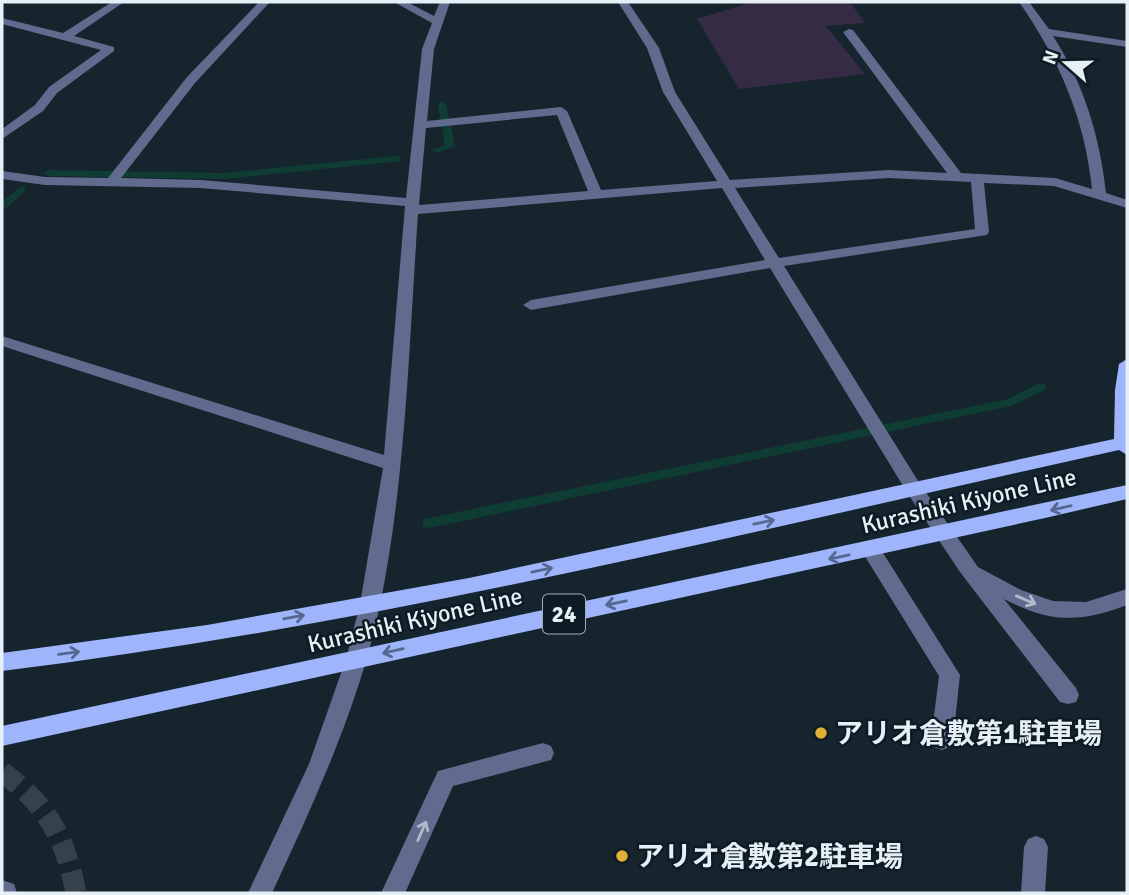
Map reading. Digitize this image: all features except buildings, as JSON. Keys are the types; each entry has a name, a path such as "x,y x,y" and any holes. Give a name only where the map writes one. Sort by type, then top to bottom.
{"main road":[{"name":"Kurashiki Kiyone Line","path":"2,662 207,633 469,586 1126,445 1123,390 1127,364"},
{"name":"Kurashiki Kiyone Line","path":"2,736 944,535 1127,492"}],"street":[{"path":"64,38 119,2"},
{"path":"116,177 191,80 265,2"},
{"path":"399,2 436,21"},
{"path":"260,893 320,765 356,659 370,604 392,464 419,125 428,49 445,2"},
{"path":"623,2 653,48 669,92 914,489 967,567 1068,695"},
{"path":"1024,2 1047,32 1085,111 1099,194"},
{"path":"2,21 110,49 53,90 39,108 2,135"},
{"path":"849,32 957,177"},
{"path":"1047,32 1127,44"},
{"path":"419,125 562,111 596,195"},
{"path":"2,188 8,176 116,177 412,206 889,174 1055,182 1127,204"},
{"path":"531,305 774,262 982,232 977,178"},
{"path":"2,341 392,464"},
{"path":"871,550 950,675 942,740"},
{"path":"967,567 1005,592 1047,610 1082,611 1127,597"},
{"path":"393,893 446,778 543,753"},
{"path":"1033,893 1036,847"}],"shaded area":[{"path":"752,2 850,2 865,23 826,26 865,74 739,89 697,19"}],"waterway":[{"path":"437,150 450,146 442,104"},
{"path":"49,173 224,176 397,159"},
{"path":"2,207 22,189"},
{"path":"429,523 1011,402 1040,387"}],"tunnel":[{"path":"2,772 31,797 52,824 66,855 76,893"}],"place":[{"name":"アリオ倉敷第1駐車場","path":"821,733"},
{"name":"アリオ倉敷第2駐車場","path":"622,856"}]}
